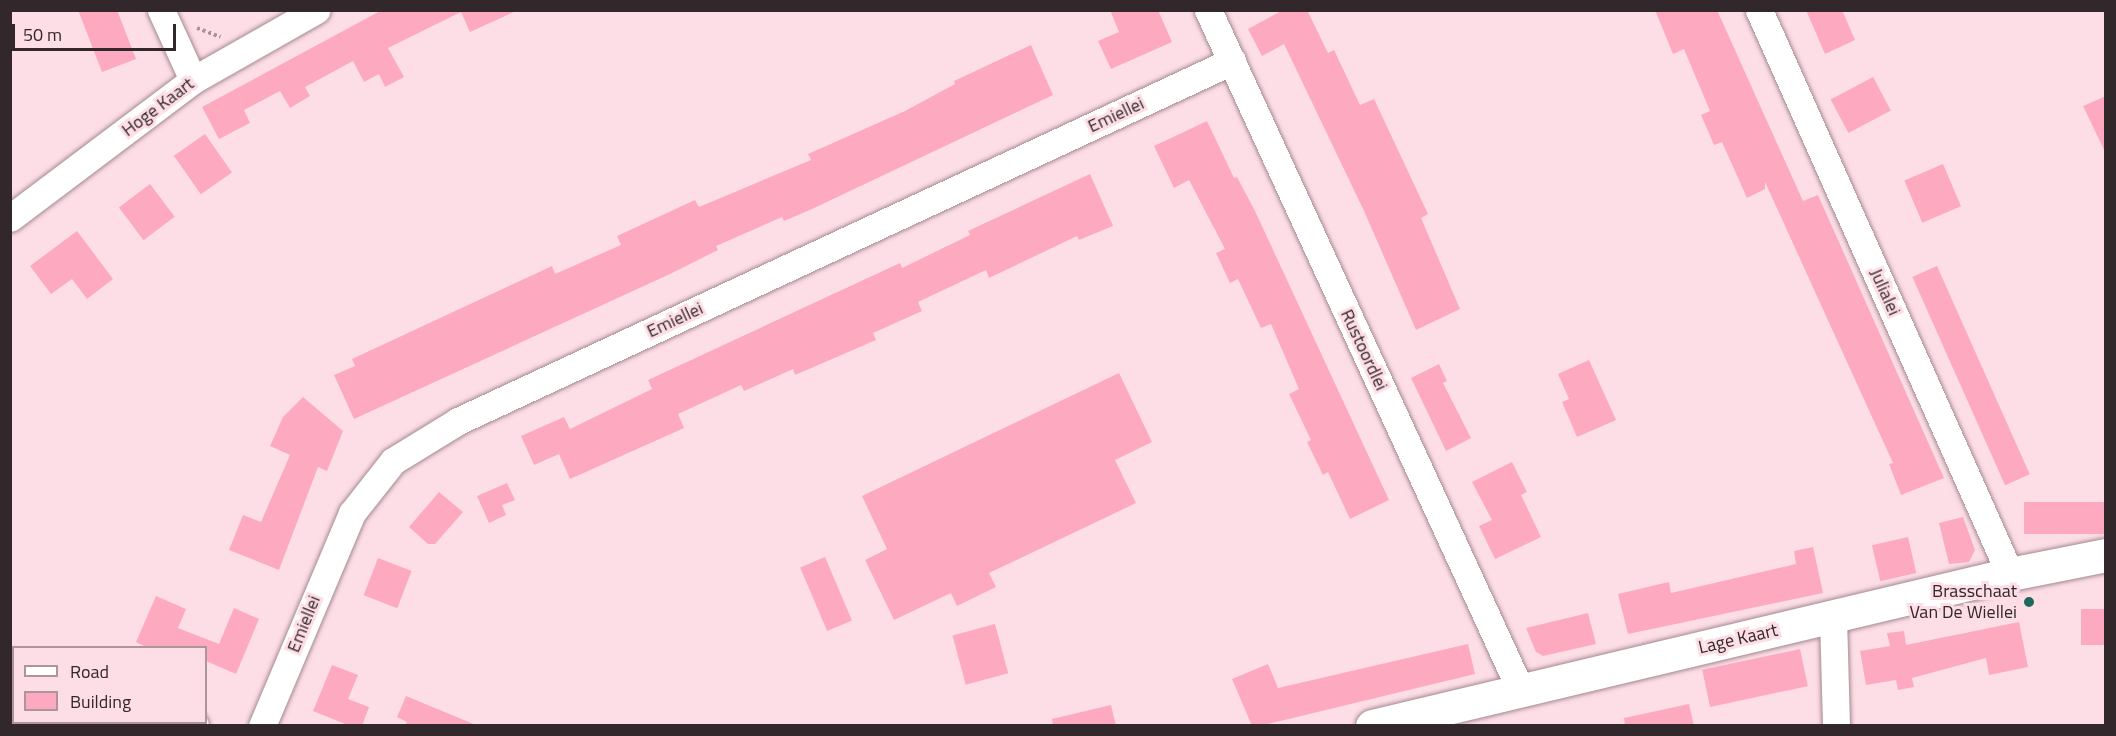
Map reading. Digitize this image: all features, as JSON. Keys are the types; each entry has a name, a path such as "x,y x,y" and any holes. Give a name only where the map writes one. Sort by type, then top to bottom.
{"street":[{"path":"161,10 193,80"},
{"name":"Hoge Kaart","path":"10,218 193,80 316,10"},
{"name":"Rustoordlei","path":"1208,10 1520,689"},
{"name":"Julialei","path":"1759,10 2010,574"},
{"name":"Emiellei","path":"262,726 352,513 393,460 469,416 1232,61"},
{"name":"Lage Kaart","path":"1372,726 2010,574 2106,555"},
{"path":"1833,617 1836,726"}],"building":[{"path":"78,10 117,10 136,59 102,72"},
{"path":"382,10 518,10 470,32 461,12 388,48 404,77 385,87 379,74 364,82 353,61 305,87 310,96 290,108 280,91 244,110 250,123 219,139 202,107"},
{"path":"1110,10 1158,10 1172,42 1111,69 1098,41 1119,32"},
{"path":"1283,10 1307,10 1328,53 1334,50 1360,105 1374,99 1428,214 1421,218 1460,309 1416,330 1364,211 1284,44 1262,56 1248,29"},
{"path":"1655,10 1717,10 1803,201 1818,195 1944,478 1901,495 1889,464 1893,463 1765,182 1765,189 1747,198 1722,142 1714,145 1701,115 1710,111 1684,49 1673,54"},
{"path":"1806,10 1842,10 1855,40 1825,54"},
{"path":"1031,45 1053,95 812,209 784,221 782,217 716,246 718,250 670,274 354,419 334,375 355,366 352,359 552,266 555,274 621,245 617,236 695,200 699,207 811,160 808,154 905,111 955,84 954,81"},
{"path":"1873,77 1891,111 1848,133 1831,100"},
{"path":"2106,96 2106,154 2083,106"},
{"path":"1207,121 1234,178 1237,177 1255,211 1389,500 1350,519 1328,472 1323,475 1307,442 1311,440 1289,394 1299,389 1271,324 1261,328 1238,279 1230,283 1216,253 1225,249 1189,180 1174,188 1154,146"},
{"path":"205,134 232,173 201,194 174,156"},
{"path":"1943,164 1961,206 1922,223 1904,180"},
{"path":"1090,174 1113,226 1079,240 1077,236 989,278 986,270 918,302 922,311 873,333 876,340 795,375 793,369 744,391 741,385 678,414 684,428 570,479 559,454 534,465 521,436 564,417 570,429 652,389 648,380 900,263 902,268 970,235 968,231"},
{"path":"150,184 175,217 144,240 119,207"},
{"path":"77,231 113,279 87,299 72,279 51,294 30,266"},
{"path":"1937,266 2030,474 2005,485 1912,277"},
{"path":"1589,360 1616,420 1577,437 1562,402 1569,399 1558,374"},
{"path":"1439,364 1447,381 1443,383 1471,438 1446,451 1411,378"},
{"path":"1119,373 1152,442 1115,460 1136,503 989,573 996,587 957,606 951,593 894,620 865,560 887,549 862,496"},
{"path":"303,397 343,431 327,471 318,467 279,570 229,550 243,515 261,522 290,455 270,446 283,417"},
{"path":"1512,462 1527,492 1521,495 1541,537 1495,559 1479,526 1492,520 1472,482"},
{"path":"507,483 515,500 502,505 506,515 489,523 477,496"},
{"path":"439,492 463,512 435,544 428,544 409,527"},
{"path":"2024,502 2106,502 2106,534 2024,534"},
{"path":"1963,517 1975,550 1969,562 1949,564 1939,523"},
{"path":"1908,537 1916,573 1880,581 1872,545"},
{"path":"1813,547 1823,593 1628,634 1618,594 1669,582 1671,593 1796,564 1794,551"},
{"path":"825,557 852,621 827,631 800,568"},
{"path":"378,558 412,571 397,608 364,595"},
{"path":"156,596 186,609 178,628 219,644 234,608 259,619 236,674 207,661 207,646 144,646 136,642"},
{"path":"2081,609 2106,609 2106,645 2081,645"},
{"path":"1588,613 1596,644 1543,656 1536,652 1526,628"},
{"path":"2019,622 2028,667 1989,675 1986,658 1912,678 1914,687 1898,690 1896,680 1866,685 1860,651 1890,646 1887,633 1904,631 1906,645"},
{"path":"995,624 1008,673 966,685 952,635"},
{"path":"1468,644 1475,674 1260,726 1252,726 1232,679 1268,664 1278,688"},
{"path":"1800,649 1808,686 1710,707 1702,670"},
{"path":"332,665 358,675 348,699 369,707 362,726 350,726 313,711"},
{"path":"406,696 476,726 405,726 407,722 397,717"},
{"path":"1689,704 1694,726 1625,726 1624,718"},
{"path":"1111,705 1116,726 1053,726 1052,719"}],"place":[{"name":"Brasschaat Van De Wiellei","path":"2029,602"}]}
